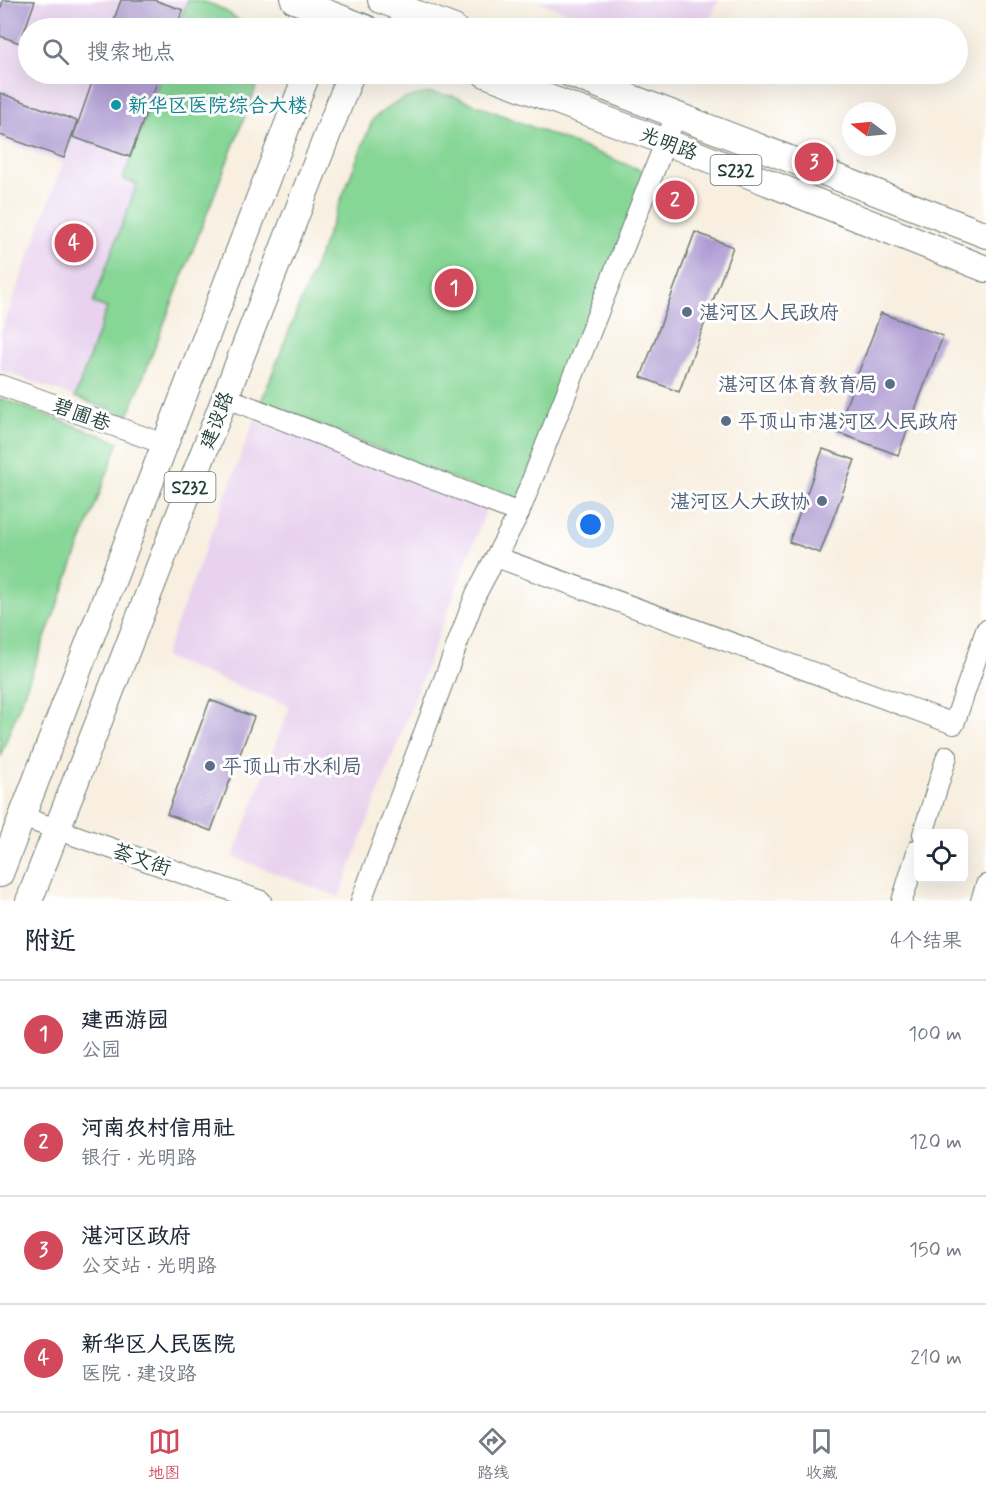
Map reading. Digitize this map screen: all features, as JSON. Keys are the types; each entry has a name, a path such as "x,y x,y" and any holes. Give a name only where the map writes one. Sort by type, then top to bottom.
{"main road":[{"path":"294,0 329,14"},
{"path":"372,18 380,0 428,18"},
{"name":"建设路","path":"0,874 302,84"},
{"name":"建设路","path":"29,901 347,84"},
{"name":"光明路","path":"512,84 666,142 986,269"},
{"name":"光明路","path":"596,84 986,235"}],"street":[{"path":"361,901 476,594 519,513 676,115"},
{"name":"碧圃巷","path":"0,385 164,444"},
{"path":"225,397 519,513"},
{"path":"496,557 954,724 986,630"},
{"path":"925,829 947,756"},
{"name":"荟文街","path":"22,817 261,901"},
{"path":"902,901 914,862"},
{"path":"981,901 986,885"}],"shaded area":[{"path":"0,0 188,0 182,18 18,18 18,84 158,84 123,178 137,184 93,302 107,308 75,397 0,370 0,335 63,163 0,140"},
{"path":"535,0 718,0 711,18 581,18"},
{"path":"255,419 487,508 339,897 233,857 290,706 164,657"}],"green space":[{"path":"188,0 204,2 220,8 235,18 182,18"},
{"path":"158,84 256,84 128,416 75,397 107,308 93,303 137,184 123,179"},
{"path":"431,93 454,96 648,173 517,504 261,402 373,119 400,101"},
{"path":"0,398 119,442 0,757"}],"building":[{"path":"3,0 35,1 29,18 18,18 18,42 0,36 0,10"},
{"path":"121,0 154,0 183,10 180,18 115,18"},
{"name":"新华区医院综合大楼","path":"92,84 156,84 130,157 73,137"},
{"path":"0,93 77,121 64,158 0,135"},
{"name":"湛河区人民政府","path":"695,232 733,247 679,392 641,377"},
{"name":"湛河区体育教育局","path":"881,313 943,336 898,455 836,432"},
{"name":"湛河区人大政协","path":"823,449 855,460 820,553 789,542"},
{"name":"平顶山市水利局","path":"210,700 254,717 211,831 167,814"}],"place":[{"name":"新华区医院综合大楼","path":"116,105"},
{"name":"湛河区政府","path":"814,162"},
{"name":"河南农村信用社","path":"675,200"},
{"name":"新华区人民医院","path":"74,243"},
{"name":"建西游园","path":"454,288"},
{"name":"湛河区人民政府","path":"687,312"},
{"name":"湛河区体育教育局","path":"890,384"},
{"name":"平顶山市湛河区人民政府","path":"726,421"},
{"name":"湛河区人大政协","path":"822,501"},
{"name":"平顶山市水利局","path":"210,766"}]}
